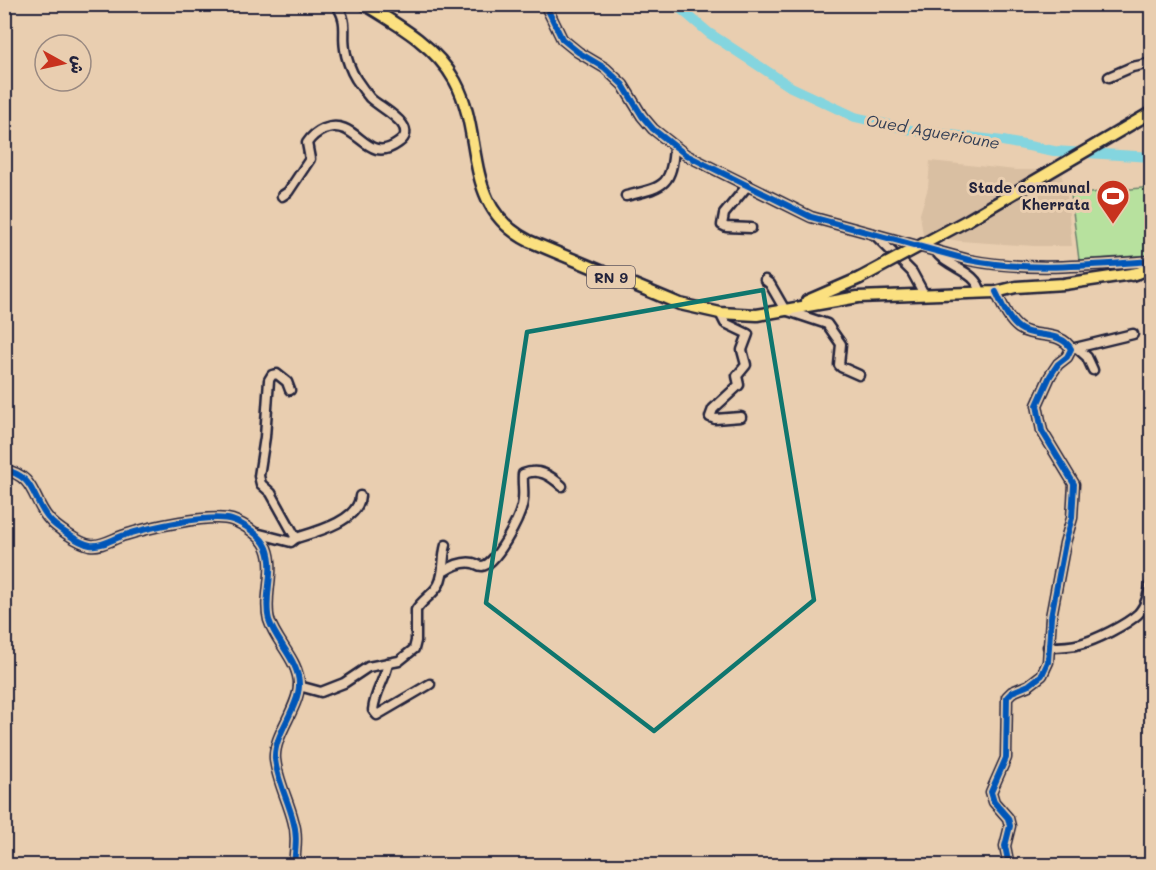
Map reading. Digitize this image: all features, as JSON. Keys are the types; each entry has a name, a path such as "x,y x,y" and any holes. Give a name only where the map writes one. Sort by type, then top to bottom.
{"main road":[{"name":"RN 9","path":"364,4 422,42 449,71 461,97 485,195 495,214 507,228 529,241 680,304 720,313 757,315 858,297 996,292 1016,287 1064,284 1138,273 1152,268"},
{"path":"789,308 860,278 968,220 1152,112"}],"street":[{"path":"282,196 288,192 310,159 307,143 310,138 323,129 337,126 345,128 370,148 376,150 384,150 399,143 405,136 405,129 401,122 370,98 355,78 344,47 346,27 336,4"},
{"path":"545,4 562,39 578,52 605,68 623,85 642,116 653,129 674,146 686,155 811,217 995,265 1026,267 1152,261"},
{"path":"1109,78 1132,67 1152,63"},
{"path":"626,196 655,188 666,182 672,173 674,146"},
{"path":"748,185 724,214 722,225 751,228"},
{"path":"874,234 912,272 924,294"},
{"path":"935,250 944,261 974,279 981,293"},
{"path":"765,280 789,308 827,324 841,344 839,364 859,375"},
{"path":"996,292 1011,320 1020,330 1061,339 1087,357 1092,370"},
{"path":"720,313 725,323 747,334 742,350 746,365 737,376 739,385 713,408 710,417 715,419 741,417"},
{"path":"1010,866 1005,846 1010,826 1008,818 994,802 991,792 1006,758 1007,697 1042,675 1048,662 1048,647 1065,543 1072,518 1074,483 1042,431 1037,405 1050,376 1058,364 1074,349 1132,334"},
{"path":"290,390 282,377 277,374 269,380 267,419 259,476 261,484 271,493 296,538"},
{"path":"4,470 21,476 30,484 47,517 54,524 88,544 96,545 162,526 220,518 232,519 252,532 266,546 270,557 267,600 269,620 297,673 299,686 275,756 282,787 294,822 296,841 294,866"},
{"path":"443,572 462,563 481,566 488,564 494,558 519,519 524,496 523,474 530,471 541,472 551,476 562,486"},
{"path":"252,532 291,542 296,538 332,526 356,509 360,504 360,496"},
{"path":"299,686 321,693 344,683 368,667 399,661 414,648 416,610 439,584 446,546"},
{"path":"1048,647 1082,644 1124,623 1139,613 1146,601 1152,579"},
{"path":"388,663 387,671 375,693 373,710 377,714 430,684"}],"highlighted area":[{"path":"763,290 814,600 654,731 486,603 527,332"}],"shaded area":[{"path":"930,161 1016,170 1060,170 1067,196 1072,246 960,241 923,235 920,214 928,188"}],"green space":[{"name":"Stade communal Kherrata","path":"1151,187 1151,255 1079,260 1071,195"}],"waterway":[{"name":"Oued Aguerioune","path":"675,4 709,33 791,87 855,117 916,131 1003,141 1054,151 1152,157"}],"cycle path":[{"path":"545,4 562,39 578,52 605,68 623,85 653,129 686,155 811,217 969,260 992,264 1037,267 1152,261"},
{"path":"996,292 1015,325 1025,331 1061,339 1071,349 1050,376 1037,405 1042,431 1074,484 1072,518 1051,617 1048,662 1042,675 1007,697 1006,758 991,792 994,802 1008,818 1010,826 1005,846 1009,866"},
{"path":"4,470 22,477 32,489 48,518 56,526 85,544 103,544 125,535 163,525 210,518 237,522 252,531 265,544 270,565 267,602 269,620 292,660 299,686 295,704 275,750 278,775 295,826 294,866"}],"place":[{"name":"Stade communal Kherrata","path":"1113,225"}]}
